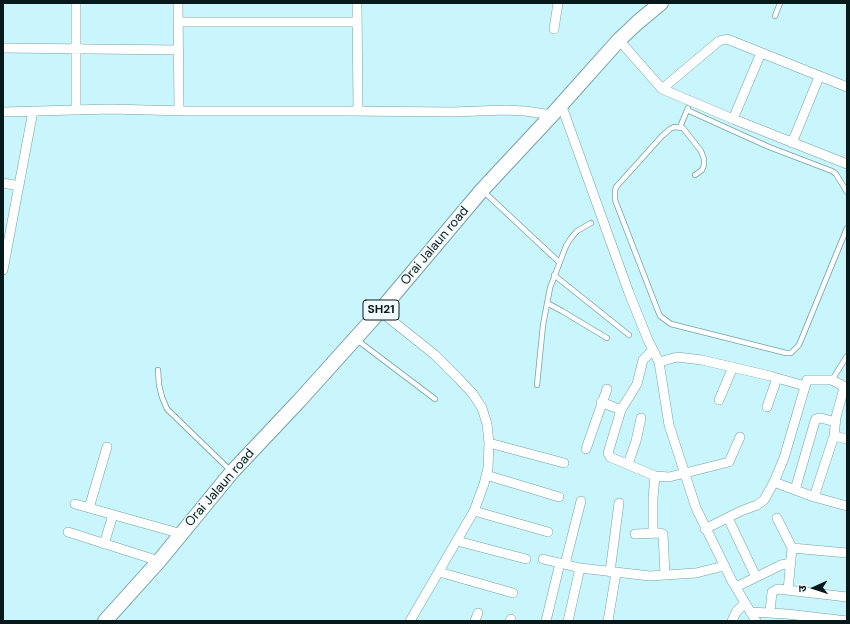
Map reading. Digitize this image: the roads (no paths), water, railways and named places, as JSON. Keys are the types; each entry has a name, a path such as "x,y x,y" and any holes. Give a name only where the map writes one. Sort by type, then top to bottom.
{"main road":[{"name":"Orai Jalaun road","path":"105,621 159,561 232,472 356,339 482,190 619,40 661,3"}],"street":[{"path":"76,3 76,110"},
{"path":"178,3 179,111"},
{"path":"357,3 358,111"},
{"path":"554,29 558,3"},
{"path":"178,22 357,22"},
{"path":"662,89 723,39 727,39 847,87"},
{"path":"619,40 662,89 689,105 733,119 847,164"},
{"path":"3,48 179,50"},
{"path":"733,119 761,53"},
{"path":"792,143 819,77"},
{"path":"561,104 624,280 659,362 669,425 696,508 724,566 756,621"},
{"path":"3,112 110,109 179,111 452,112 512,110 552,115"},
{"path":"3,270 7,219 19,186 33,111"},
{"path":"3,183 19,186"},
{"path":"380,311 435,355 473,394 482,408 487,424 489,443 488,468 474,511 410,621"},
{"path":"653,350 643,360 637,384 621,410 608,455 655,476 669,477 728,462 740,437"},
{"path":"659,362 677,357 686,358 733,367 804,386"},
{"path":"719,400 733,367"},
{"path":"767,407 777,378"},
{"path":"705,529 761,503 764,500 774,482 790,441 806,381 809,379 832,380 846,388 835,422 834,436 814,497"},
{"path":"586,448 606,389"},
{"path":"601,402 621,410"},
{"path":"628,464 636,441 641,418"},
{"path":"795,490 816,419 821,418 835,422"},
{"path":"834,436 847,439"},
{"path":"489,443 564,463"},
{"path":"89,508 107,447"},
{"path":"486,475 559,497"},
{"path":"653,533 653,498 655,476"},
{"path":"774,482 814,497 847,506"},
{"path":"546,621 581,502"},
{"path":"608,621 619,503"},
{"path":"75,504 182,534"},
{"path":"474,511 548,532"},
{"path":"104,544 114,515"},
{"path":"728,518 756,577"},
{"path":"777,518 792,548 788,590"},
{"path":"68,532 159,561"},
{"path":"635,534 662,533 664,536 665,576"},
{"path":"457,541 526,559"},
{"path":"792,548 847,553"},
{"path":"543,559 580,568 650,576 696,573 724,566"},
{"path":"736,587 781,565 791,563"},
{"path":"568,621 580,568"},
{"path":"439,572 513,593"},
{"path":"770,612 772,592 778,589 847,597"},
{"path":"732,621 736,612 745,603"},
{"path":"750,612 770,612 847,621"}],"lane":[{"path":"775,16 780,3"},
{"path":"680,127 689,105 769,147 832,171 836,174 847,192"},
{"path":"695,175 702,170 704,165 704,159 701,151 683,128 680,127 670,129 616,187 614,195 660,316 670,324 791,353 799,346 847,228"},
{"path":"482,190 559,262"},
{"path":"537,385 547,303 554,275 566,246 571,238 577,231 591,222"},
{"path":"554,275 629,335"},
{"path":"547,303 606,338"},
{"path":"356,339 436,399"},
{"path":"832,380 847,356"},
{"path":"158,370 159,385 162,397 168,409 232,472"}]}
